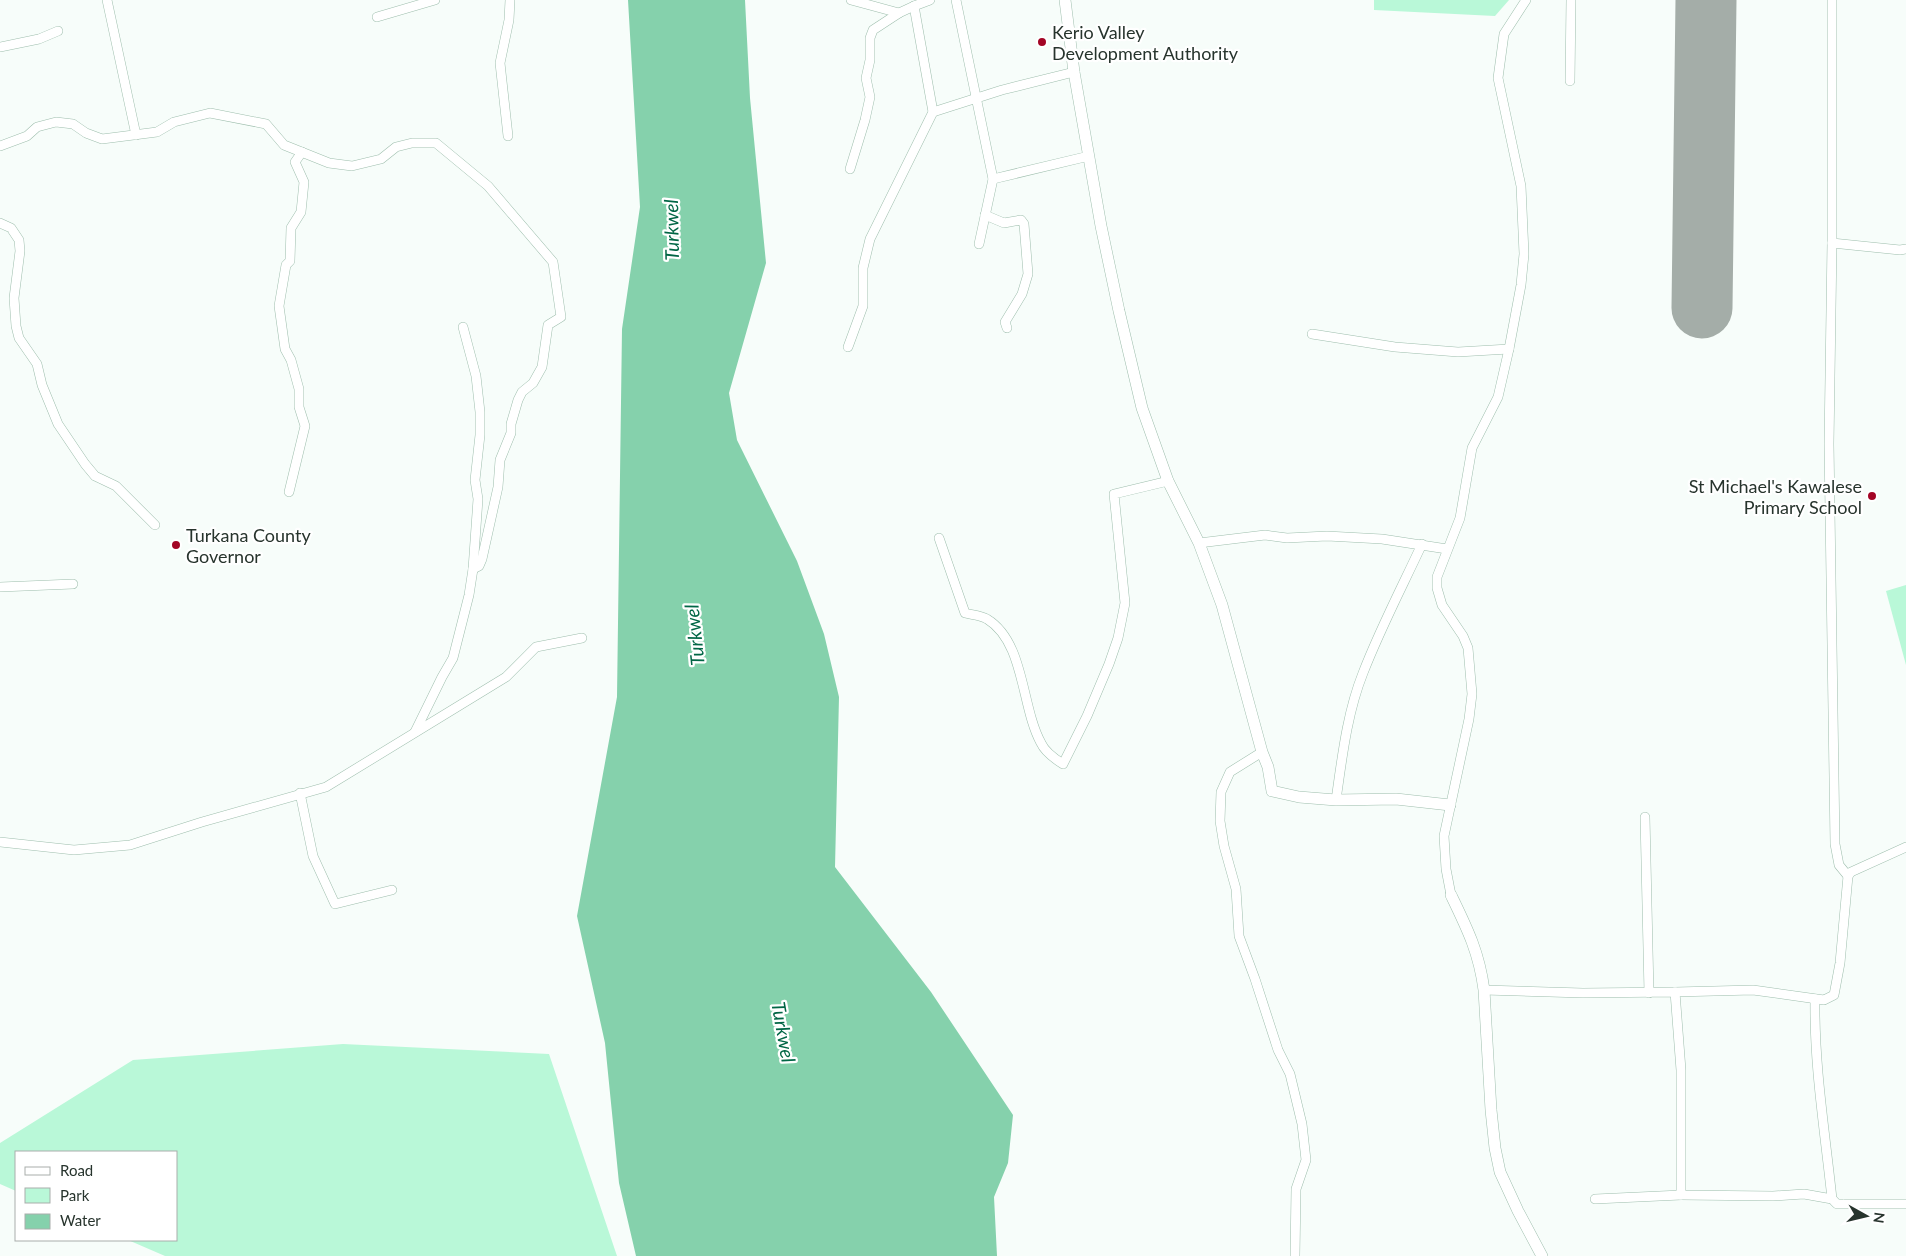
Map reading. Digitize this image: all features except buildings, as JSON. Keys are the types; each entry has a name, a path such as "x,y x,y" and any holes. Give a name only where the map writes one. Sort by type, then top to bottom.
{"street":[{"path":"107,0 136,135"},
{"path":"377,17 435,0"},
{"path":"508,136 500,63 509,20 510,0"},
{"path":"851,0 899,13"},
{"path":"850,169 870,97 866,78 870,60 872,30 899,13 930,0"},
{"path":"956,0 992,179 980,244"},
{"path":"1065,0 1074,72 1089,156 1117,301 1142,408 1168,481 1200,543 1222,605 1262,752 1268,767 1272,791 1300,797 1336,800 1396,799 1450,806"},
{"path":"1526,0 1504,34 1498,78 1511,141 1520,173 1524,266 1509,350 1498,397 1472,448 1460,518 1438,570 1437,588 1442,605 1463,636 1468,648 1472,694 1471,707 1444,836 1446,869 1451,895 1474,945 1481,970 1484,990 1491,1110 1495,1148 1500,1172 1542,1256"},
{"path":"1570,82 1571,0"},
{"path":"1832,0 1832,243 1829,454 1835,836 1839,865 1848,876"},
{"path":"848,347 863,306 863,268 870,239 933,112 914,6"},
{"path":"0,47 39,39 58,31"},
{"path":"933,112 1002,90 1074,72"},
{"path":"0,146 27,136 37,127 62,121 73,124 102,140 157,132 174,122 210,113 266,124 284,145 329,163 352,166 381,159 396,148 412,143 436,143 488,186 553,262 561,317 548,325 542,367 533,383 522,392 518,400 511,424 511,433 500,460 498,486 482,559 479,566 473,569"},
{"path":"289,492 305,426 298,407 299,389 286,349 279,306 286,265 290,261 292,228 301,212 304,182 295,162 302,152"},
{"path":"992,179 1089,156"},
{"path":"985,215 1004,223 1021,220 1024,224 1028,274 1022,294 1005,322 1007,328"},
{"path":"0,223 11,228 19,240 20,252 14,298 19,338 37,364 42,385 58,424 85,464 96,476 116,486 154,524"},
{"path":"1832,243 1906,249"},
{"path":"415,732 442,676 453,658 469,595 473,569 478,499 475,480 480,434 480,412 476,376 463,327"},
{"path":"1312,334 1394,347 1458,352 1509,350"},
{"path":"939,538 965,613 987,619 1003,633 1014,654 1029,714 1041,745 1063,764 1088,716 1109,664 1118,638 1125,603 1114,494 1168,481"},
{"path":"1200,543 1264,535 1287,538 1350,537 1422,544 1447,549"},
{"path":"1336,800 1344,751 1362,674 1422,544"},
{"path":"0,587 73,584"},
{"path":"0,842 74,850 130,845 300,793 326,787 506,677 536,647 582,638"},
{"path":"1262,752 1230,772 1221,792 1220,821 1224,846 1236,889 1239,936 1278,1050 1290,1074 1302,1124 1306,1160 1296,1189 1295,1256"},
{"path":"300,793 313,856 335,904 392,890"},
{"path":"1645,817 1649,993"},
{"path":"1484,990 1649,993 1753,990 1824,1000 1834,995 1837,986 1848,876 1851,872 1906,848"},
{"path":"1675,992 1681,1070 1681,1195"},
{"path":"1815,998 1816,1054 1832,1199"},
{"path":"1595,1199 1681,1195 1773,1196 1804,1194 1832,1199 1837,1204 1906,1204"}],"green space":[{"path":"1374,0 1509,0 1495,16 1374,10"},
{"path":"1906,585 1906,665 1886,591"},
{"path":"343,1044 549,1054 617,1256 165,1256 130,1241 178,1241 178,1151 15,1151 15,1191 0,1184 0,1143 133,1060"}],"water":[{"name":"Turkwel","path":"628,0 745,0 750,98 766,263 729,393 737,440 797,561 824,634 839,697 835,867 931,992 1013,1115 1008,1163 994,1197 997,1256 636,1256 619,1183 605,1043 577,916 617,697 622,329 640,207"}],"runway":[{"path":"1702,308 1706,0"}],"place":[{"name":"Kerio Valley Development Authority","path":"1042,42"},
{"name":"St Michael's Kawalese Primary School","path":"1872,496"},
{"name":"Turkana County Governor","path":"176,545"}]}
